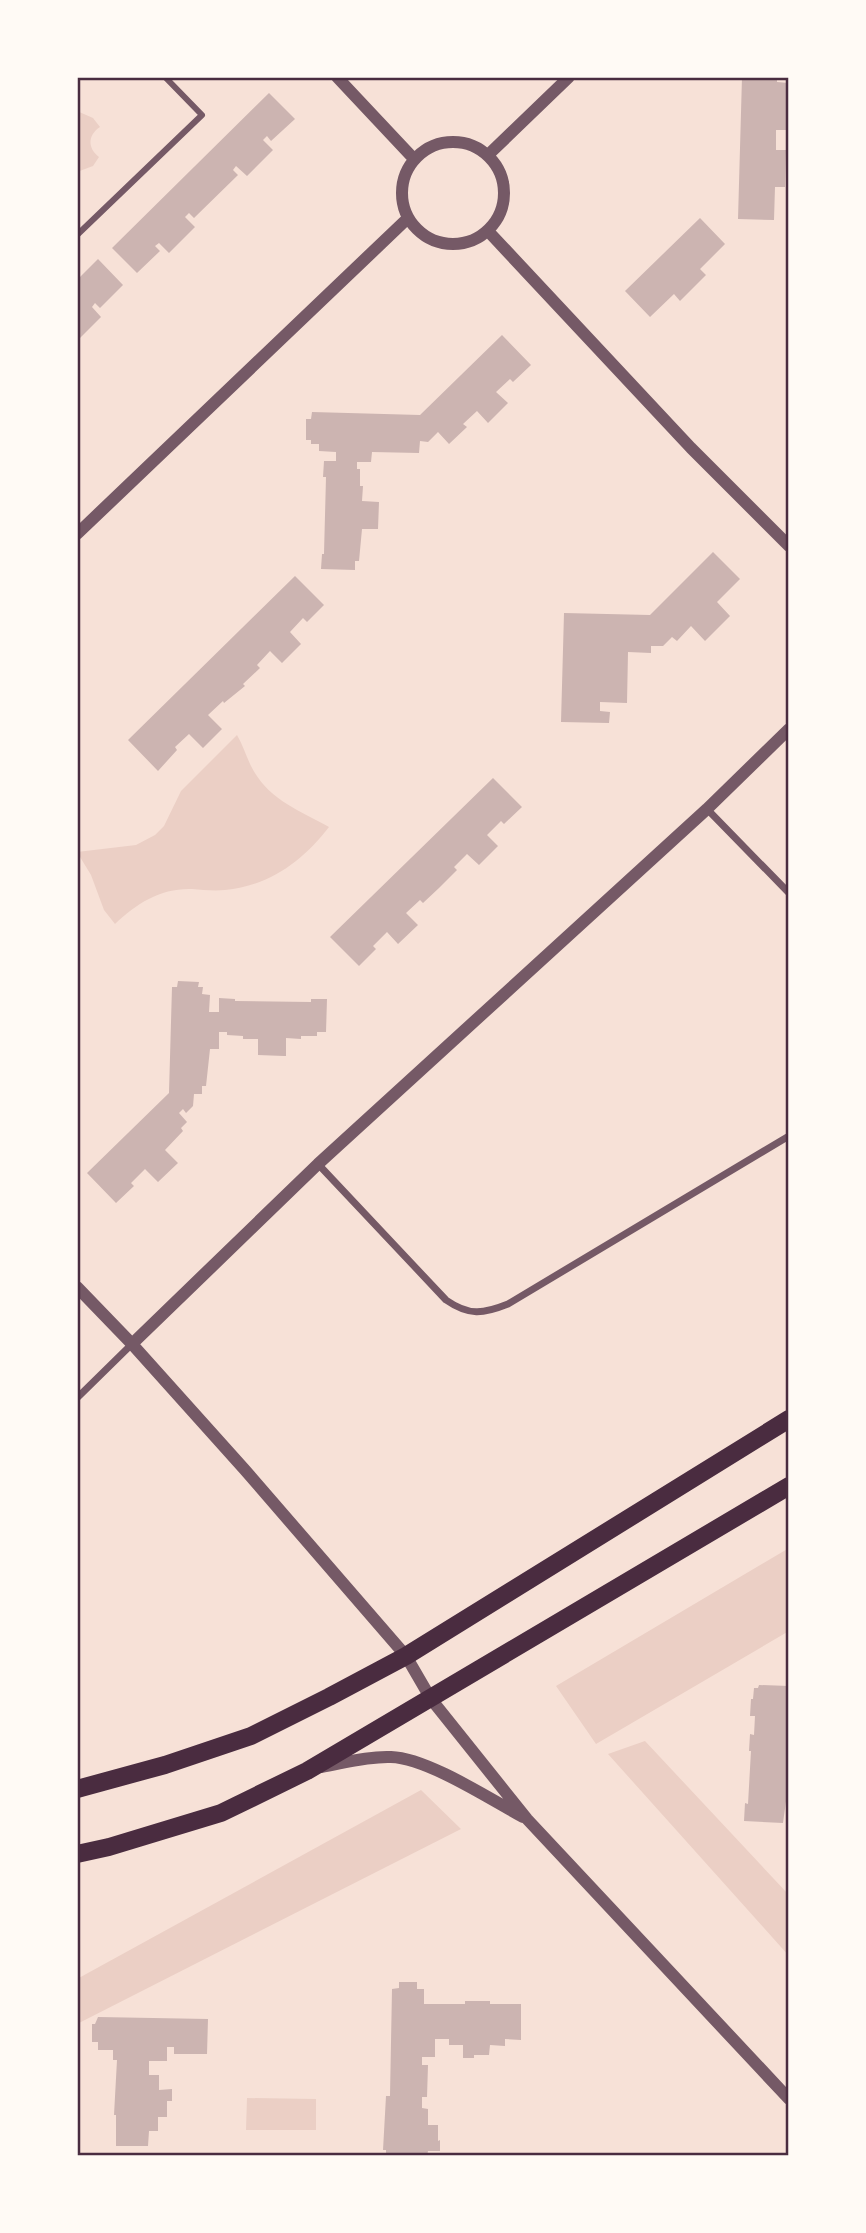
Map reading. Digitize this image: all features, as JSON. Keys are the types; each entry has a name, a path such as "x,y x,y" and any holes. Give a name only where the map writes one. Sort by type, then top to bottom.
{"main road":[{"path":"77,1790 165,1765 251,1736 405,1656 789,1419"},
{"path":"77,1854 221,1813 311,1769 789,1486"}],"street":[{"path":"77,235 202,115 165,77"},
{"path":"337,77 414,159"},
{"path":"488,155 569,77"},
{"path":"459,141 475,146 488,155 499,169 504,185 504,202 498,218 488,232 475,240 444,244 417,230 402,203 406,172 414,159 427,148 442,142 459,141"},
{"path":"77,534 408,218"},
{"path":"488,232 691,448 789,546"},
{"path":"77,1398 318,1164 707,809 789,729"},
{"path":"707,809 789,893"},
{"path":"318,1164 446,1300 458,1308 489,1312 508,1304 789,1136"},
{"path":"77,1287 245,1470 405,1656 431,1699 527,1819 789,2099"},
{"path":"311,1769 370,1759 392,1757 407,1760 435,1769 527,1819"}],"shaded area":[{"path":"77,111 93,118 100,127 90,142 92,150 99,157 93,166 77,172"},
{"path":"237,735 258,778 275,796 329,827 308,851 284,870 270,877 241,888 181,889 160,894 141,903 115,924 104,910 91,875 77,852 136,845 155,835 164,826 181,791"},
{"path":"789,1548 789,1631 596,1744 556,1686"},
{"path":"645,1741 789,1895 789,1956 608,1754"},
{"path":"421,1790 461,1829 77,2024 77,1979"},
{"path":"247,2098 316,2099 316,2130 246,2130"}],"building":[{"path":"742,77 777,77 777,82 789,83 789,130 776,130 776,150 786,150 785,187 775,187 774,220 738,219"},
{"path":"269,93 295,119 271,141 267,136 263,140 273,150 247,176 236,166 233,170 238,175 194,218 189,213 185,217 195,227 169,253 159,243 155,246 160,251 137,273 112,248"},
{"path":"700,218 725,244 700,269 706,275 680,301 674,294 650,317 625,291"},
{"path":"98,259 123,285 100,308 95,303 92,307 101,317 77,341 77,280"},
{"path":"502,335 531,365 513,382 510,379 496,392 508,403 488,423 477,411 463,424 467,427 449,444 438,432 428,442 420,441 419,453 372,452 371,462 357,462 357,469 360,469 360,486 363,486 362,501 379,502 378,529 362,529 359,561 355,561 355,570 321,569 324,554 324,461 336,461 336,452 319,451 319,444 311,444 311,440 306,440 306,419 311,419 312,412 420,415"},
{"path":"713,552 740,579 717,602 730,616 705,641 691,626 677,641 672,637 663,646 651,646 651,653 628,652 627,703 600,702 600,711 610,712 609,723 561,722 564,613 650,615"},
{"path":"295,576 324,605 307,622 303,618 290,632 301,644 282,663 270,651 257,665 260,668 243,684 245,686 208,715 222,729 203,748 189,734 175,747 177,750 158,771 128,740"},
{"path":"493,778 522,807 504,824 501,821 487,835 498,846 479,865 467,854 454,867 457,870 439,888 423,903 420,900 406,913 418,925 398,944 387,932 373,946 376,949 359,966 330,937"},
{"path":"178,981 199,982 198,987 203,987 202,994 210,995 209,1012 219,1012 219,998 235,1001 311,1002 311,999 327,999 326,1032 317,1032 317,1036 301,1036 301,1039 286,1038 284,1056 258,1055 258,1039 243,1039 243,1036 219,1032 219,1049 210,1049 206,1086 202,1086 202,1094 194,1094 193,1106 186,1113 183,1109 179,1113 187,1122 181,1128 183,1131 165,1150 178,1163 158,1182 145,1169 131,1183 134,1186 116,1203 87,1173 169,1093 172,987 177,987"},
{"path":"759,1685 789,1686 789,1794 783,1823 744,1821 745,1803 748,1804 750,1734 754,1735 755,1716 750,1716 751,1699 754,1688"},
{"path":"399,1982 417,1982 417,1989 424,1989 424,2004 490,2001 490,2004 521,2004 521,2040 505,2039 505,2046 490,2045 489,2055 463,2058 463,2045 449,2045 449,2039 435,2039 435,2057 422,2057 422,2065 428,2065 427,2097 422,2097 422,2108 428,2109 428,2125 438,2125 438,2141 440,2140 440,2151 428,2151 427,2156 386,2156 386,2150 383,2150 386,2096 390,2096 392,1989 399,1988"},
{"path":"98,2017 208,2019 207,2054 174,2054 174,2047 167,2047 167,2061 149,2061 149,2075 159,2075 159,2090 172,2089 172,2101 167,2101 167,2117 158,2117 158,2131 149,2131 148,2146 116,2146 114,2115 117,2060 113,2060 113,2050 98,2050 98,2042 92,2042 92,2024 95,2024"}]}
